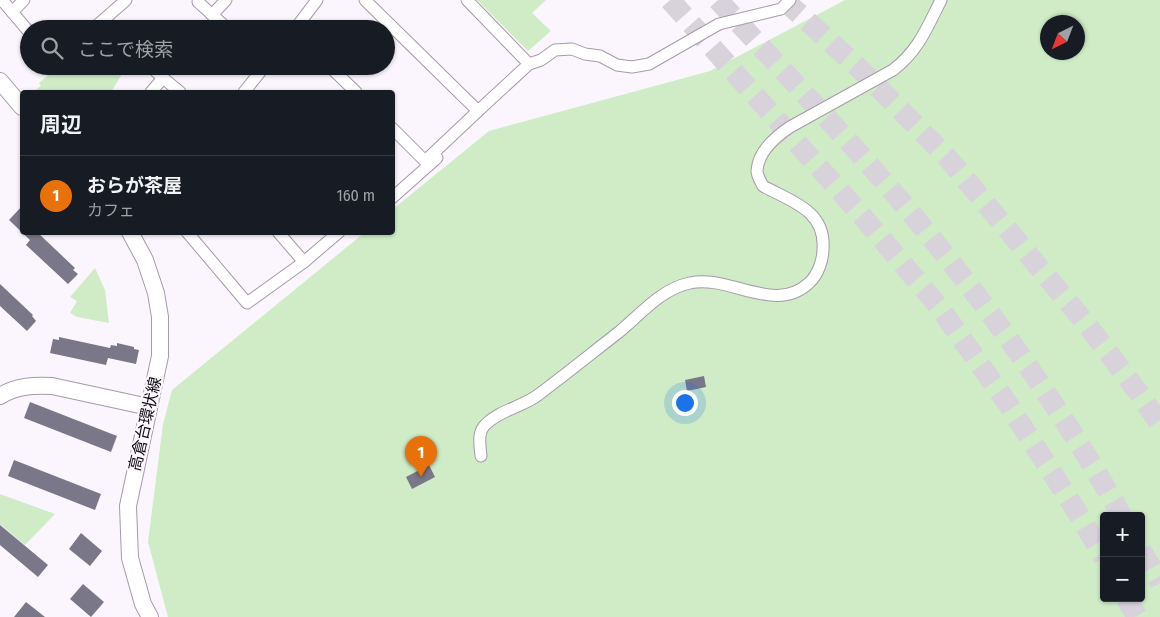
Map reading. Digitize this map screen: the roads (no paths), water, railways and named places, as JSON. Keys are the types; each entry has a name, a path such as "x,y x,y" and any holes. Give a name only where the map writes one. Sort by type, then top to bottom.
{"street":[{"path":"2,0 20,21"},
{"path":"12,12 24,0"},
{"path":"103,20 126,0"},
{"path":"212,15 226,0"},
{"path":"467,0 529,64"},
{"path":"395,131 425,161 529,64 541,60 555,50 572,49 585,54 600,56 617,65 632,67 649,64 719,24 781,9 790,0"},
{"path":"481,456 479,437 484,425 494,417 527,403 537,396 672,289 689,283 703,281 763,294 792,294 805,287 814,278 823,254 823,231 802,206 762,186 757,172 760,161 766,149 777,136 790,127 893,70 906,60 921,41 941,0"},
{"path":"302,20 316,1"},
{"path":"198,2 218,20"},
{"path":"374,3 390,20"},
{"path":"395,25 478,111"},
{"path":"160,75 178,90"},
{"path":"246,90 258,75"},
{"path":"339,75 354,90"},
{"path":"153,90 163,78"},
{"path":"1,84 20,105"},
{"path":"395,195 446,149 442,145"},
{"name":"高倉台環状線","path":"132,235 145,260 151,277 160,317 160,356 129,493 128,527 130,558 143,604 150,617"},
{"path":"190,235 247,303 304,262 336,235"},
{"path":"281,235 304,262"},
{"path":"0,396 18,387 52,386 149,407"}],"tunnel":[{"path":"670,0 863,217 940,308 1008,404 1081,518 1103,557"},
{"path":"718,0 872,168 956,269 1044,389 1120,512"},
{"path":"784,0 860,69 946,156 1088,326 1160,424"},
{"path":"1145,557 1160,583"},
{"path":"1128,602 1137,617"}],"place":[{"name":"おらが茶屋","path":"421,477"}]}
